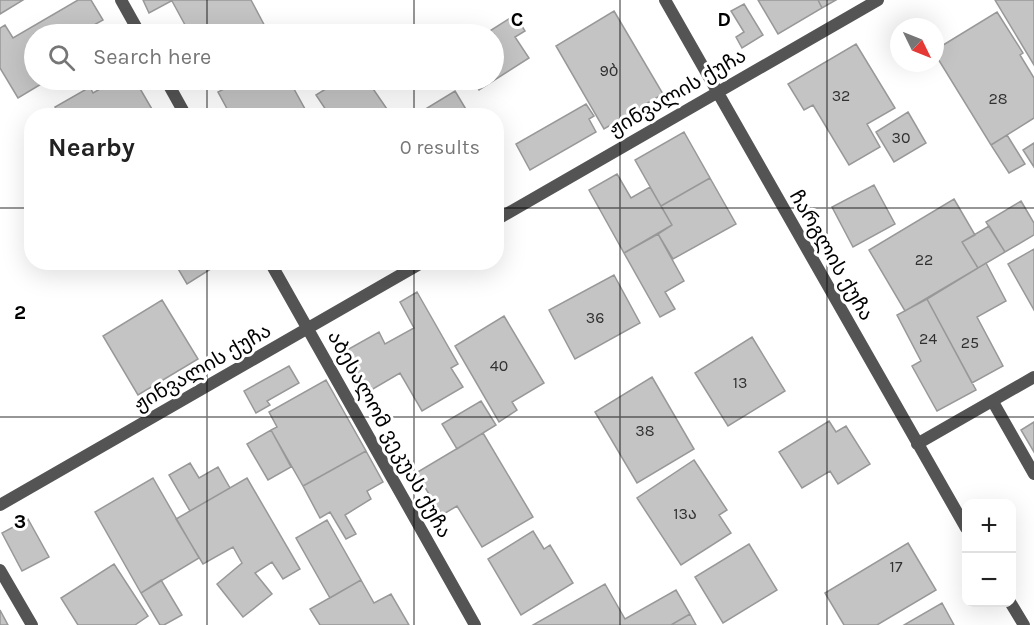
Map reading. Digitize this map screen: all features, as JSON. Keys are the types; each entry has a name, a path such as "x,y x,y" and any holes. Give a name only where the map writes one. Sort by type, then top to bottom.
{"street":[{"path":"120,0 134,24"},
{"name":"ჩარგლის ქუჩა","path":"665,0 962,521"},
{"name":"ჟინვალის ქუჩა","path":"504,215 878,0"},
{"path":"172,90 182,108"},
{"name":"აბესალომ ვეკუას ქუჩა","path":"275,270 475,625"},
{"name":"ჟინვალის ქუჩა","path":"0,505 409,270"},
{"path":"917,444 1034,377"},
{"path":"993,402 1034,474"},
{"path":"0,570 32,625"},
{"path":"1013,607 1024,625"}],"building":[{"path":"0,0 23,0 0,14"},
{"path":"78,0 91,0 103,20 96,24 37,24"},
{"path":"143,0 173,0 149,13"},
{"path":"251,0 264,24 185,24 172,1"},
{"path":"758,0 818,0 822,8 778,34"},
{"path":"818,0 836,0 822,8"},
{"path":"995,0 1034,0 1034,65"},
{"path":"744,4 763,35 742,48 736,37 744,32 731,11"},
{"path":"614,11 663,94 604,129 556,46"},
{"path":"997,12 1023,53 1020,55 1034,78 1034,118 991,145 944,69 944,44"},
{"path":"515,15 525,31 515,37 529,58 504,74 504,24 501,24"},
{"path":"5,25 13,38 24,32 24,90 31,90 18,98 0,68 0,28"},
{"path":"856,44 895,108 867,124 880,147 849,165 813,105 804,110 788,84"},
{"path":"85,90 92,90 93,93 98,90 141,90 151,108 55,107"},
{"path":"222,90 295,90 304,108 227,108 218,92"},
{"path":"324,90 374,90 386,108 325,108 316,95"},
{"path":"455,91 465,108 427,108"},
{"path":"586,104 594,116 589,119 596,132 530,170 516,144"},
{"path":"908,112 926,143 894,162 876,132"},
{"path":"684,132 710,178 661,206 635,160"},
{"path":"1007,135 1025,164 1009,173 991,145"},
{"path":"1034,143 1034,167 1023,150"},
{"path":"617,174 631,198 650,187 672,225 624,253 589,190"},
{"path":"710,178 736,224 673,259 658,234 672,225 661,206"},
{"path":"874,185 895,224 853,247 832,207"},
{"path":"954,199 975,235 962,242 978,268 905,311 869,250"},
{"path":"1021,201 1034,223 1034,235 1005,252 986,222"},
{"path":"989,226 1005,252 978,268 962,242"},
{"path":"658,234 684,281 665,292 675,309 660,317 624,253"},
{"path":"1034,249 1034,310 1008,264"},
{"path":"986,263 1006,301 977,317 1003,366 972,383 927,299"},
{"path":"179,270 209,270 187,284"},
{"path":"614,275 640,323 575,359 549,310"},
{"path":"417,292 458,364 451,368 463,387 422,411 400,373 361,396 338,355 379,332 385,344 414,328 400,302"},
{"path":"927,299 976,390 937,411 912,366 921,361 897,315"},
{"path":"162,300 198,359 138,395 103,336"},
{"path":"504,316 544,383 512,402 517,410 499,422 455,346"},
{"path":"752,337 785,391 728,426 695,373"},
{"path":"289,366 299,383 267,401 270,405 256,413 244,391"},
{"path":"652,377 694,449 637,483 595,412"},
{"path":"326,380 366,451 303,486 271,430 277,427 269,412"},
{"path":"481,401 496,425 457,449 442,424"},
{"path":"829,421 836,432 846,426 870,464 838,484 830,471 802,488 779,452"},
{"path":"1034,422 1034,452 1021,430"},
{"path":"271,430 291,467 268,480 247,444"},
{"path":"483,433 533,517 482,547 457,506 442,515 416,473"},
{"path":"366,451 383,482 367,491 371,499 345,515 356,534 346,539 330,512 320,518 303,486"},
{"path":"694,460 727,510 719,515 731,533 681,565 637,498"},
{"path":"190,463 199,478 218,467 230,488 190,511 169,475"},
{"path":"153,478 199,558 141,593 95,512"},
{"path":"247,478 300,569 283,579 272,562 255,573 272,594 243,617 217,584 242,563 233,547 203,564 176,519"},
{"path":"28,519 49,557 22,571 2,533"},
{"path":"327,520 361,580 330,598 296,538"},
{"path":"533,531 544,549 550,545 573,583 521,615 488,559"},
{"path":"908,543 936,590 877,625 844,625 825,593"},
{"path":"749,544 777,590 723,623 695,577"},
{"path":"114,564 148,616 135,625 78,625 61,598"},
{"path":"161,580 182,615 164,625 160,625 141,593"},
{"path":"361,580 374,603 391,594 409,625 320,625 310,609"},
{"path":"605,584 625,619 676,590 690,614 671,625 533,625"},
{"path":"942,603 954,625 904,625"},
{"path":"0,610 8,625 0,625"},
{"path":"690,614 696,625 671,625"}]}
